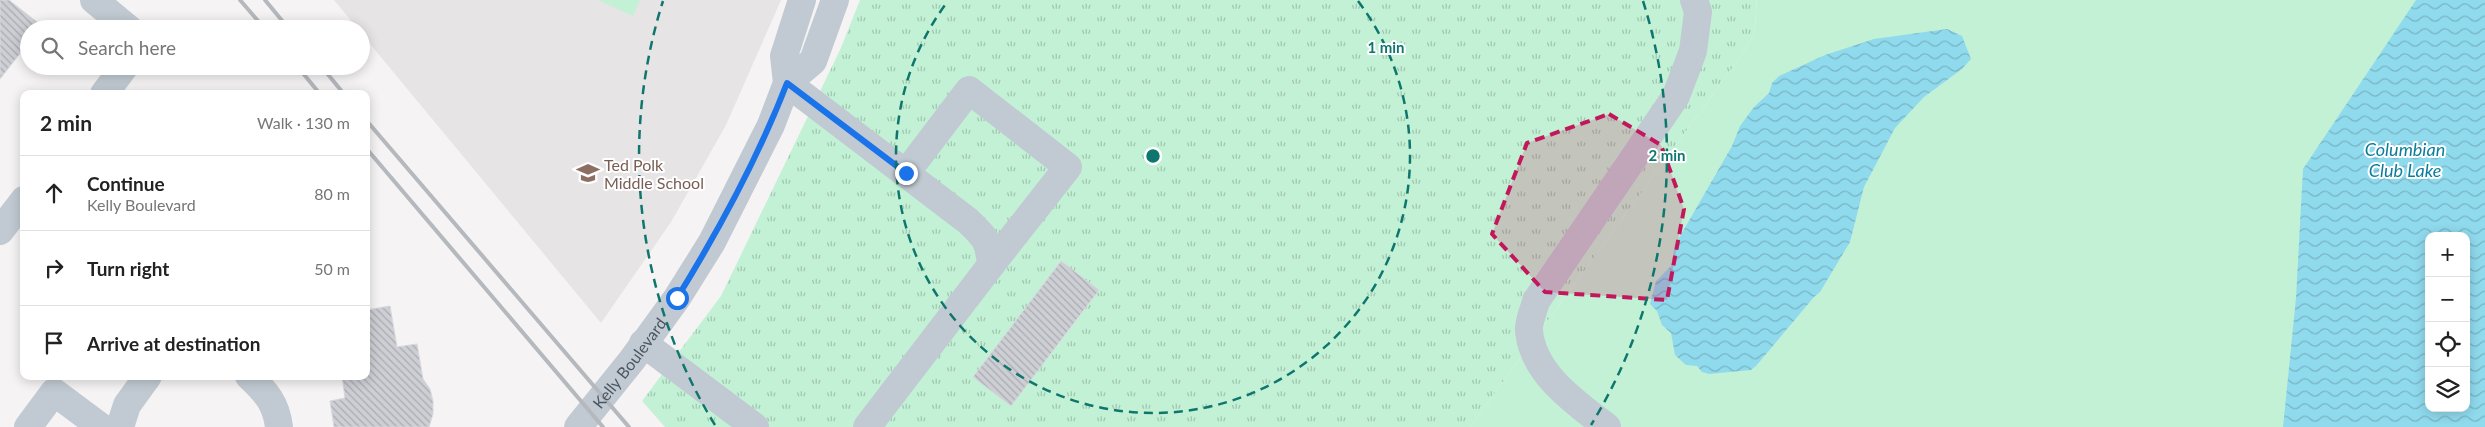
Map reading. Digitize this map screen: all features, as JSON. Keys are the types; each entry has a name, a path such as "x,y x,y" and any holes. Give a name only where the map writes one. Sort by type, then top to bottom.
{"street":[{"path":"94,0 118,20"},
{"name":"Kelly Boulevard","path":"787,83 784,56 802,0"},
{"name":"Kelly Boulevard","path":"578,427 677,298 712,242 770,125 787,83 813,61 835,0"},
{"path":"1592,422 1538,363 1529,330 1536,301 1676,96 1693,51 1698,12 1694,0"},
{"path":"107,90 118,75"},
{"path":"787,83 968,221 986,238 990,265"},
{"path":"867,427 990,265 1068,167 969,90 906,173"},
{"path":"0,231 20,205"},
{"path":"644,343 755,427"},
{"path":"120,427 127,405 145,380"},
{"path":"253,380 268,394 277,412 279,427"},
{"path":"28,427 54,392 101,427"}],"highlighted area":[{"path":"1609,114 1661,145 1684,209 1667,300 1545,292 1492,234 1527,143"}],"shaded area":[{"name":"Ted Polk Middle School","path":"334,0 781,0 726,125 671,222 601,323 370,44 370,20 351,20"}],"green space":[{"path":"598,0 640,0 633,16"},
{"path":"860,0 1757,0 1754,36 1470,427 665,427 642,401 721,296 840,50"},
{"path":"1757,0 2485,0 2485,427 1470,427 1754,36"}],"water":[{"name":"Columbian Club Lake","path":"2416,0 2485,0 2485,427 2283,427 2296,298 2303,169"},
{"path":"1947,29 1962,36 1971,59 1962,69 1924,97 1895,128 1864,187 1850,242 1820,292 1751,370 1709,374 1702,372 1697,366 1686,365 1675,355 1671,333 1662,325 1657,311 1650,304 1656,281 1671,266 1675,245 1732,146 1740,126 1754,107 1769,93 1772,83 1779,76 1825,55 1874,39"}],"building":[{"path":"0,0 9,0 35,20 20,20 20,53 0,79"},
{"path":"1061,261 1099,290 1011,406 973,377"},
{"path":"390,306 397,347 417,344 423,379 430,389 433,401 433,414 429,427 334,427 330,401 345,398 343,380 370,380 370,309"}],"railway":[{"path":"240,0 257,20"},
{"path":"265,0 282,20"},
{"path":"304,75 317,90"},
{"path":"328,75 341,90"},
{"path":"370,125 629,427"},
{"path":"370,153 603,427"}],"place":[{"name":"Ted Polk Middle School","path":"588,173"}],"route":[{"path":"677,298 712,242 770,125 787,83 906,173"}]}
